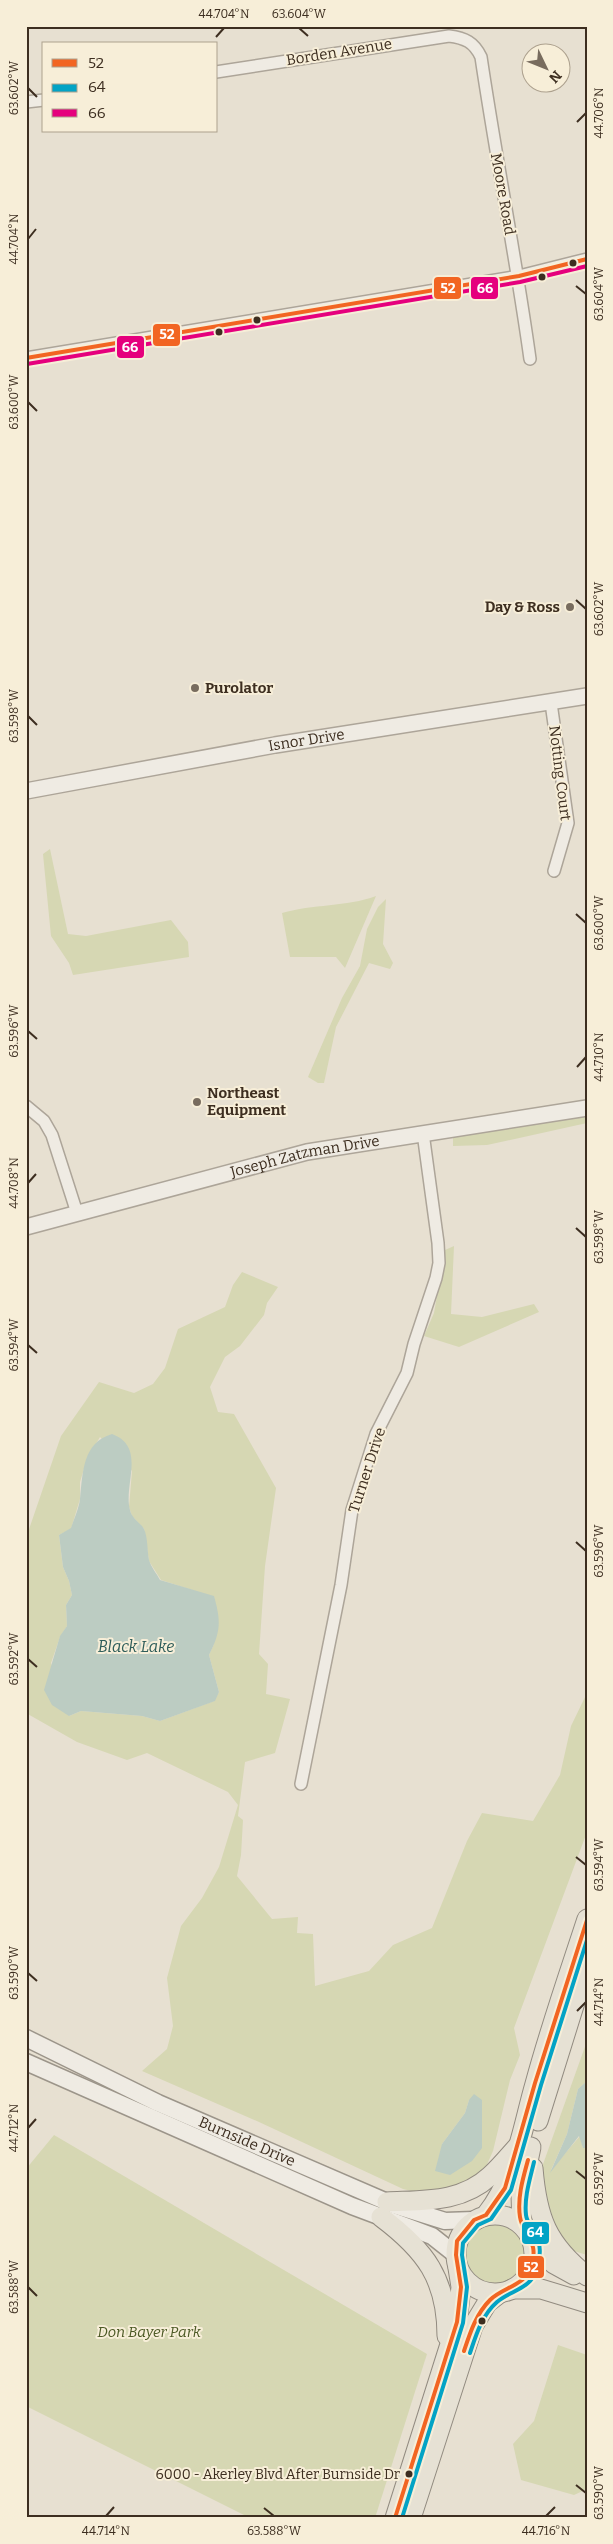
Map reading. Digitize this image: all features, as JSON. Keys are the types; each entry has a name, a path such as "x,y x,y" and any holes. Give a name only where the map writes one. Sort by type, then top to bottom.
{"main road":[{"path":"522,2225 521,2194 525,2145 535,2084 587,1919"},
{"path":"395,2518 447,2358 460,2304 457,2262 458,2242 464,2230 480,2218 505,2188 539,2115 587,1964"},
{"name":"Burnside Drive","path":"26,2038 158,2103 384,2209 432,2236 457,2262"},
{"name":"Burnside Drive","path":"26,2062 352,2206 384,2209 445,2221 480,2218"},
{"path":"384,2209 448,2198 471,2190 490,2177 525,2145"},
{"path":"525,2145 535,2195 544,2227 559,2251 587,2278"},
{"path":"384,2209 412,2241 434,2273 442,2294 447,2321 447,2358"},
{"path":"411,2518 473,2326 487,2303 522,2282 530,2272 534,2260 534,2247 530,2235 522,2225 512,2218 500,2214 480,2218"},
{"path":"534,2247 554,2264 587,2278"},
{"path":"457,2262 465,2280 476,2288 488,2292 541,2289 587,2303"}],"street":[{"name":"Borden Avenue","path":"218,72 432,37 463,37"},
{"name":"Moore Road","path":"463,37 477,48 481,57 497,164 519,276 530,360"},
{"path":"26,102 42,100"},
{"path":"26,358 519,276 587,259"},
{"name":"Isnor Drive","path":"26,791 275,745 587,696"},
{"name":"Notting Court","path":"551,703 568,823 554,871"},
{"path":"26,1106 44,1121 52,1135 76,1213"},
{"name":"Joseph Zatzman Drive","path":"26,1226 307,1152 587,1108"},
{"name":"Turner Drive","path":"301,1784 341,1586 352,1510 376,1434 408,1373 414,1344 436,1278 439,1263 423,1133"}],"green space":[{"path":"50,849 68,934 86,936 171,920 188,942 189,957 73,975 69,963 51,936 43,854"},
{"path":"376,896 345,968 336,957 290,957 282,913 365,900"},
{"path":"386,899 383,944 393,963 390,969 369,963 336,1027 324,1083 318,1083 308,1077 342,998 360,966 367,929 378,907"},
{"path":"587,1114 587,1123 487,1145 453,1146 453,1137"},
{"path":"454,1246 451,1314 482,1317 534,1304 539,1312 459,1347 424,1336 434,1313 445,1250"},
{"path":"242,1272 278,1287 267,1303 264,1315 240,1346 225,1357 210,1387 218,1412 234,1414 276,1488 265,1566 259,1654 268,1664 266,1694 290,1699 275,1753 245,1762 238,1816 243,1820 241,1855 237,1876 272,1919 298,1917 297,1933 313,1934 315,1986 369,1971 393,1945 432,1928 467,1841 482,1813 533,1821 560,1775 571,1726 587,1693 587,1832 514,2028 520,2055 510,2080 493,2151 476,2189 450,2200 403,2189 259,2122 142,2071 167,2049 173,2026 167,1978 181,1926 202,1898 219,1867 238,1805 228,1792 147,1753 127,1760 77,1742 26,1713 26,1538 61,1436 99,1382 134,1393 153,1384 165,1368 178,1329 225,1307 233,1285","holes":["100,1437 132,1471 129,1507 132,1516 144,1529 149,1561 161,1580 195,1591 214,1644 209,1655 219,1692 214,1701 160,1721 142,1716 81,1711 69,1716 51,1663 60,1637 67,1626 66,1605 72,1595 63,1567 59,1535 71,1529 80,1499 80,1482 87,1459","469,2100 481,2129 482,2148 442,2144 465,2113"]},
{"path":"587,2041 587,2081 578,2089 567,2134 551,2170 580,2136 583,2148 587,2148 587,2255 567,2249 522,2223"},
{"name":"Don Bayer Park","path":"54,2135 427,2354 375,2518 250,2518 26,2406 26,2169"},
{"path":"498,2221 511,2224 522,2231 529,2242 532,2255 529,2268 522,2279 511,2286 498,2289 485,2286 474,2279 467,2268 464,2255 467,2242 474,2231 485,2224"},
{"path":"558,2345 587,2355 587,2489 574,2495 521,2480 513,2444 534,2421"}],"water":[{"name":"Black Lake","path":"112,1434 123,1440 129,1448 132,1468 129,1489 130,1510 132,1516 144,1529 149,1560 160,1580 214,1596 218,1612 218,1632 209,1655 219,1692 215,1701 160,1721 142,1716 81,1711 69,1716 52,1705 44,1690 60,1636 67,1626 66,1605 72,1595 63,1567 59,1535 71,1528 79,1506 84,1469 89,1452 102,1438"},
{"path":"587,2081 587,2148 583,2148 579,2136 550,2173 567,2134 578,2089"},
{"path":"474,2094 482,2100 482,2148 472,2161 450,2175 435,2171 442,2144 465,2113 469,2100"}],"transit line":[{"name":"52","path":"26,358 519,276 587,259"},
{"name":"66","path":"27,364 520,282 587,266"},
{"name":"52","path":"395,2518 457,2322 461,2287 456,2255 457,2241 474,2220 486,2215 505,2188 535,2083 587,1920"},
{"name":"64","path":"402,2518 463,2323 467,2287 462,2255 463,2243 478,2225 491,2219 511,2190 541,2085 587,1940"},
{"name":"52","path":"464,2351 474,2324 485,2305 495,2296 524,2278 531,2267 534,2251 522,2224 519,2210 521,2188 528,2160"},
{"name":"64","path":"470,2353 487,2313 502,2298 530,2281 537,2269 540,2255 539,2245 537,2236 526,2215 528,2188 534,2162"}],"place":[{"name":"Day & Ross","path":"570,607"},
{"name":"Purolator","path":"195,688"},
{"name":"Northeast Equipment","path":"197,1102"},
{"name":"6000 - Akerley Blvd After Burnside Dr","path":"409,2474"}]}
